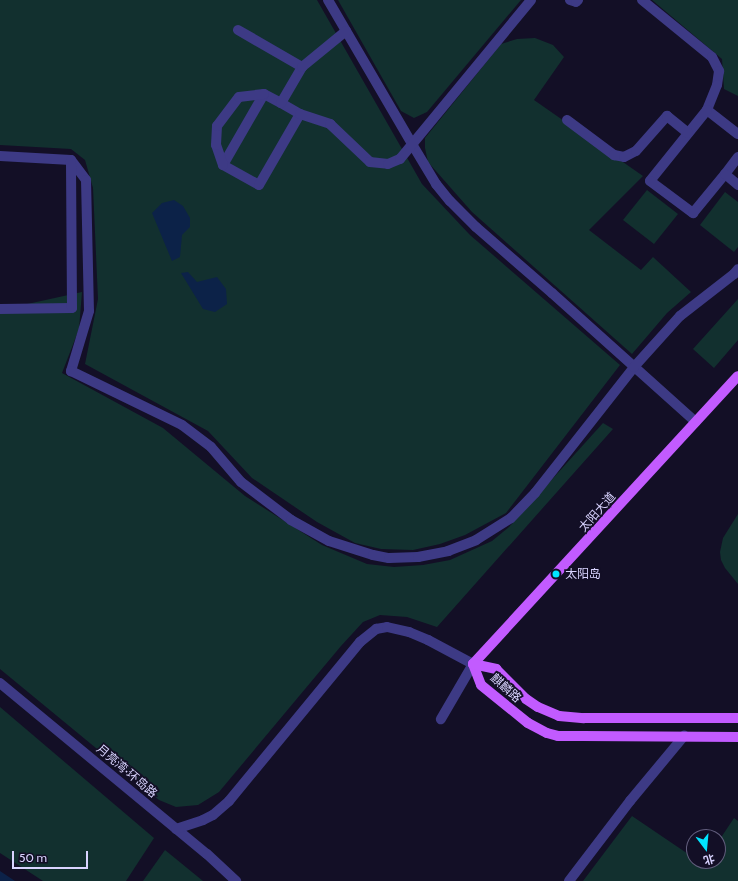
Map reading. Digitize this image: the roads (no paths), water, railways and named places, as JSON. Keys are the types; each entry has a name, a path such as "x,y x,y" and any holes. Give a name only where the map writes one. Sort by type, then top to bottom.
{"main road":[{"name":"太阳大道","path":"473,664 738,376"},
{"name":"麒麟路","path":"473,664 496,669 526,699 538,708 559,716 584,718 738,718"},
{"name":"麒麟路","path":"473,664 481,685 528,723 547,733 558,736 738,737"}],"street":[{"path":"328,0 436,184 462,213 696,422"},
{"path":"300,114 259,185 223,165 216,145 217,126 239,97 264,94 300,114 330,124 370,162 388,164 400,159 531,0"},
{"path":"570,0 576,2 578,0"},
{"path":"642,0 712,57 719,71 717,85 707,110 650,181 693,213 738,158"},
{"path":"238,30 302,67"},
{"path":"281,103 302,67 346,31"},
{"path":"223,165 264,94"},
{"path":"707,110 738,134"},
{"path":"567,120 614,155 624,157 636,152 666,116 688,133"},
{"path":"0,156 71,160 86,180 89,311 71,370 182,425 211,447 240,482 276,511 329,541 358,552 389,558 433,555 462,546 499,527 515,514 535,493 634,367 680,316 734,274 738,269"},
{"path":"0,309 72,308 71,160"},
{"path":"725,174 738,185"},
{"path":"176,828 213,815 229,801 360,642 376,629 388,627 409,632 428,640 473,664 441,719"},
{"name":"月亮湾·环岛路","path":"0,683 176,828 236,881"},
{"path":"570,881 630,801 684,736"}],"water":[{"path":"174,200 183,206 190,218 190,227 182,235 180,257 172,261 152,213 162,203"},
{"path":"188,272 197,282 217,277 226,289 227,304 215,312 203,309 181,273"},
{"path":"0,871 15,881 0,881"}],"place":[{"name":"太阳岛","path":"556,574"}]}
